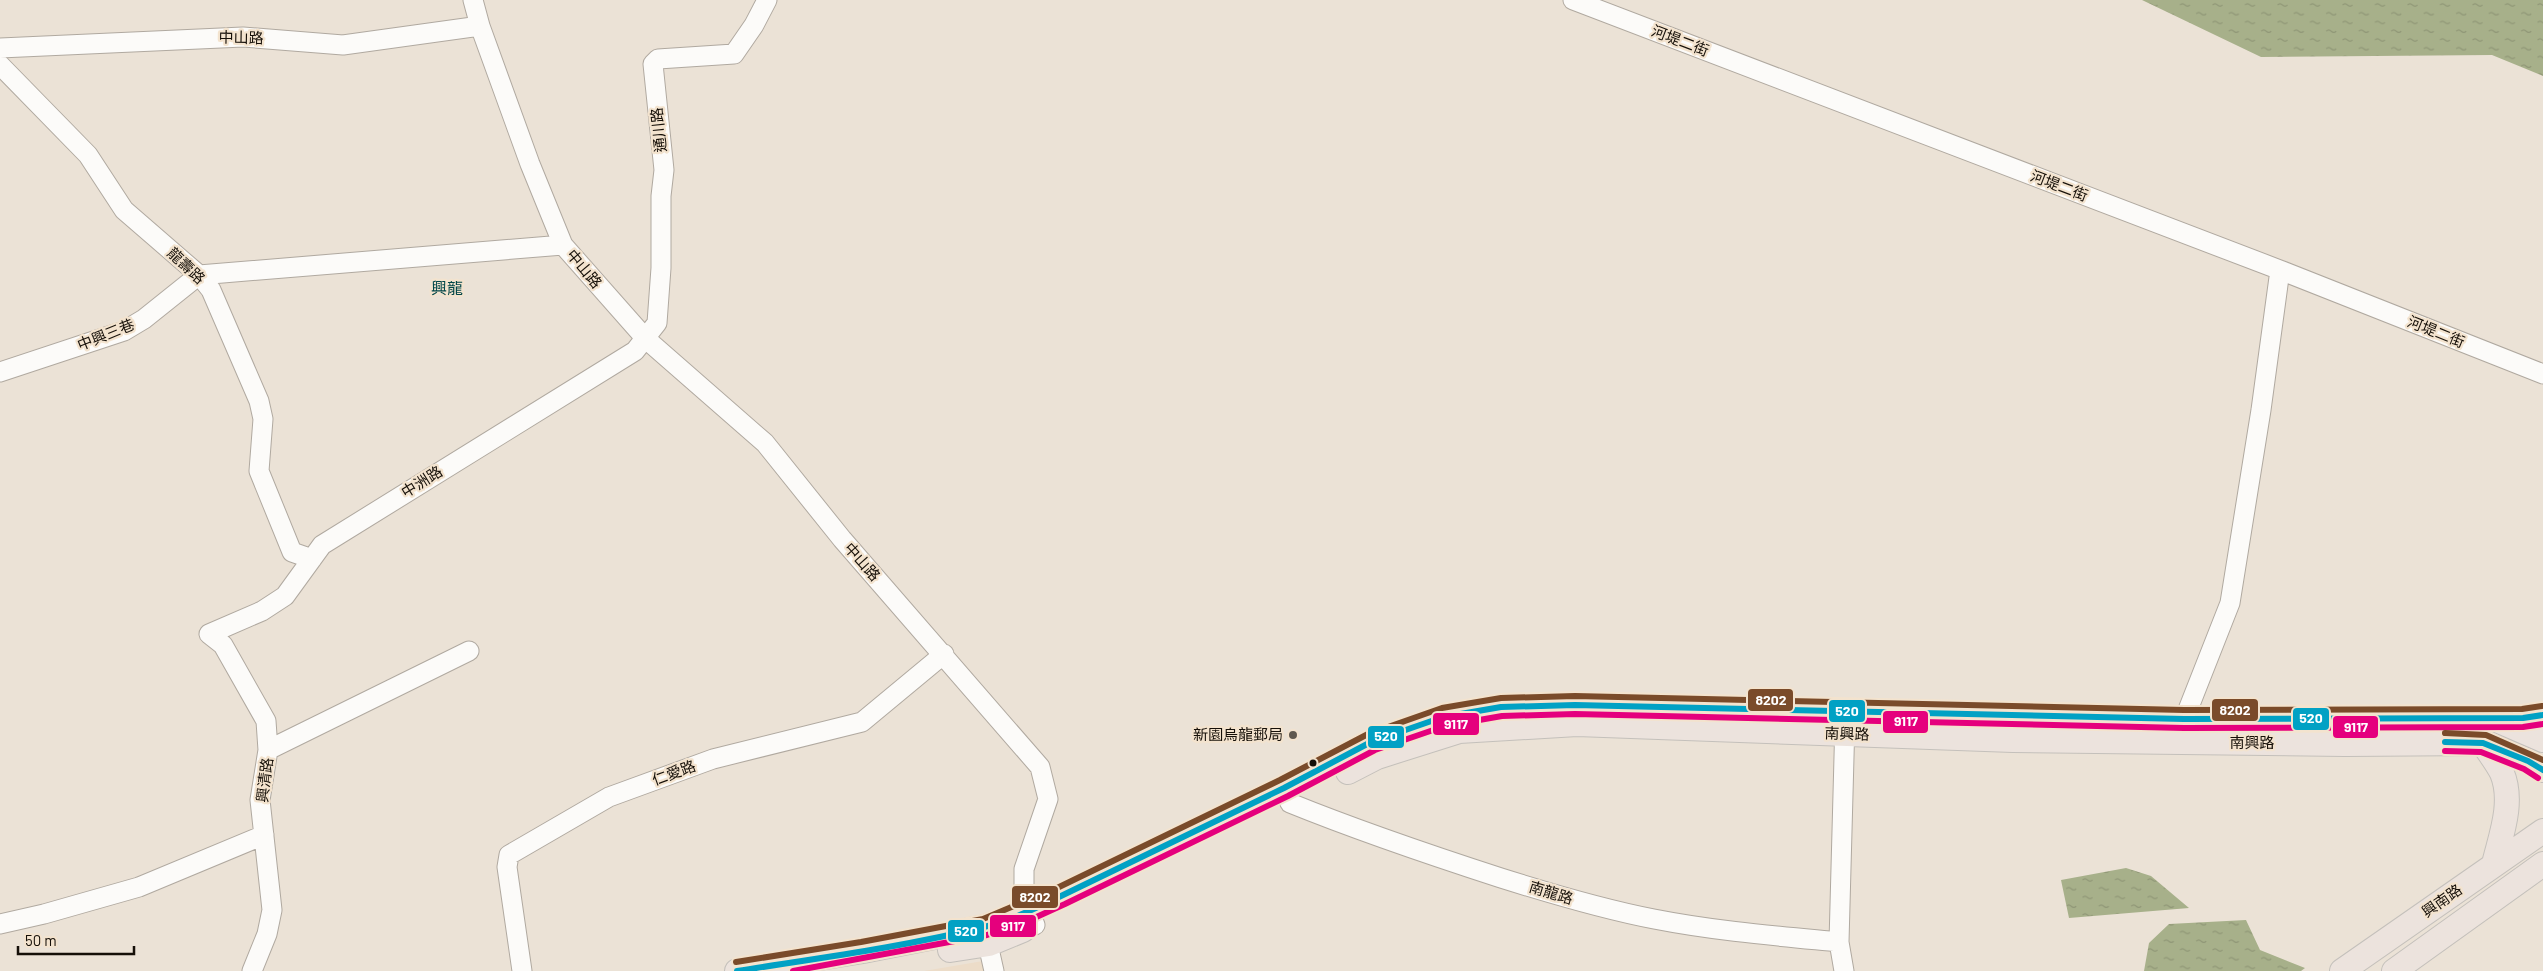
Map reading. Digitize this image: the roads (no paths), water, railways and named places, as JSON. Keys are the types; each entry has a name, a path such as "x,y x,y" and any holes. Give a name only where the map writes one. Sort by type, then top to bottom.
{"main road":[{"name":"南興路","path":"835,971 987,936 1032,918 1287,795 1371,742 1443,717 1501,707 1575,705 1845,722 2013,740 2176,743 2483,743 2528,761 2543,770"},
{"name":"南興路","path":"1845,722 2489,718 2543,715"},
{"name":"南興路","path":"2489,718 2543,740"},
{"path":"2483,743 2501,772 2508,795 2506,813 2494,864"},
{"name":"興南路","path":"2342,971 2543,831"},
{"name":"興南路","path":"2394,971 2543,864"},
{"name":"南興路","path":"737,971 863,951 987,936"}],"street":[{"name":"中山路","path":"473,0 480,26 530,164 563,245 646,339 765,443 842,538 1040,767 1048,799 1024,869 1024,898 1032,918"},
{"name":"通川路","path":"646,339 657,323 661,268 661,196 664,170 652,64 658,59 734,54 754,25 767,0"},
{"name":"河堤二街","path":"1573,0 2280,270 2543,374"},
{"name":"中山路","path":"0,48 243,37 343,45 480,26"},
{"name":"龍壽路","path":"0,65 88,155 124,210 199,275 211,290 258,401 263,418 259,471 292,552 312,559"},
{"name":"中山路","path":"199,275 563,245"},
{"path":"2176,743 2230,603 2261,410 2280,270"},
{"name":"中興三巷","path":"0,372 124,331 144,319 199,275"},
{"name":"中洲路","path":"209,634 262,611 285,596 322,545 634,351 646,339"},
{"name":"興清路","path":"209,634 223,645 266,721 268,750 260,800 272,910 266,934 252,971"},
{"path":"268,750 469,651"},
{"name":"仁愛路","path":"522,971 507,867 509,855 609,797 713,759 862,722 944,654"},
{"path":"1844,971 1839,942 1845,722"},
{"name":"南龍路","path":"1287,795 1347,826 1437,858 1583,904 1674,922 1839,942"},
{"path":"0,924 44,914 139,887 264,835"},
{"path":"987,936 994,971"}],"water":[{"path":"2142,0 2543,0 2543,76 2492,55 2261,57"},
{"path":"2126,868 2151,876 2189,908 2069,918 2061,880"},
{"path":"2246,920 2260,950 2305,968 2301,971 2144,971 2149,943 2169,924"}],"place":[{"name":"新園烏龍郵局","path":"1293,735"}],"district":[{"name":"興龍","path":"447,288"}]}
